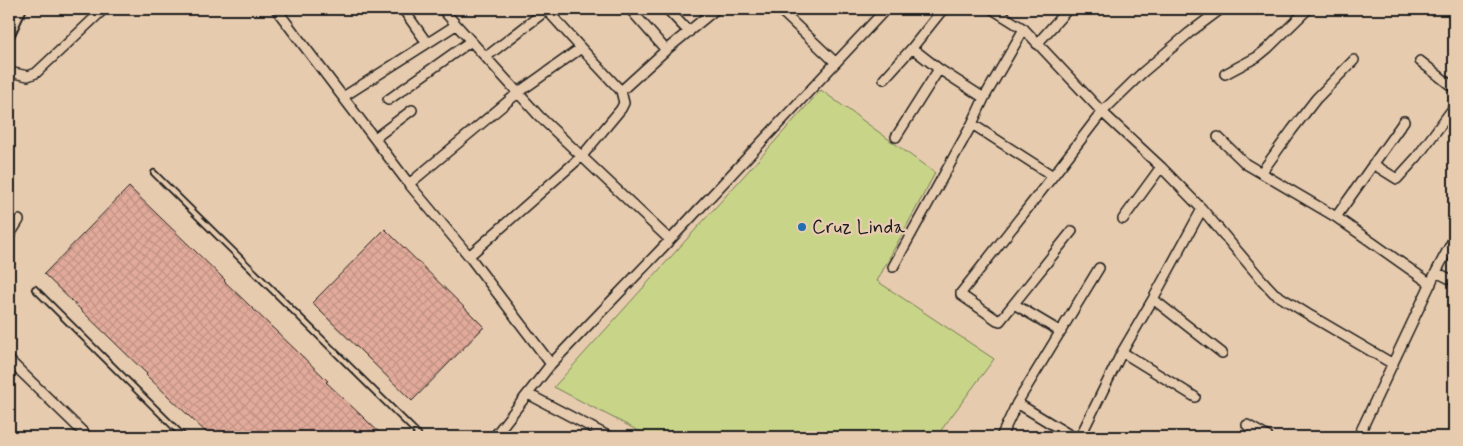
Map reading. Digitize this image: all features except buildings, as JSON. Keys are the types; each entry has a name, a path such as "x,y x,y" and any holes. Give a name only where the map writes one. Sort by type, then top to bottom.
{"street":[{"path":"9,33 20,9"},
{"path":"9,72 28,76 36,73 104,9"},
{"path":"276,9 409,184 470,256 551,364"},
{"path":"404,9 427,43"},
{"path":"442,9 539,116 670,240"},
{"path":"470,256 582,156 624,103 621,91 547,9 486,57"},
{"path":"630,9 666,50"},
{"path":"667,9 689,32"},
{"path":"621,91 666,50 716,9"},
{"path":"779,9 835,62"},
{"path":"494,437 551,364 886,9"},
{"path":"884,79 943,9"},
{"path":"992,9 1024,29 1102,112 1161,167 1202,209 1274,293 1393,364"},
{"path":"1038,44 1068,9"},
{"path":"1072,231 1000,320 997,320 961,293 1102,112 1142,73 1221,9"},
{"path":"1225,74 1257,57 1308,9"},
{"path":"343,97 456,25"},
{"path":"893,266 972,124 984,98 1024,29"},
{"path":"388,100 471,41"},
{"path":"409,184 519,92 581,48"},
{"path":"912,48 939,69 984,98"},
{"path":"1261,173 1316,99 1354,60"},
{"path":"1420,61 1454,88"},
{"path":"896,137 939,69"},
{"path":"1373,164 1397,179 1454,107"},
{"path":"375,138 412,110"},
{"path":"1336,217 1404,121"},
{"path":"972,124 1053,176"},
{"path":"1218,137 1237,157 1336,217 1431,284"},
{"path":"1123,219 1161,167"},
{"path":"1080,437 1122,352 1154,299 1202,209"},
{"path":"9,236 19,220"},
{"path":"1358,437 1454,238"},
{"path":"1001,437 1017,403 1099,268"},
{"path":"1436,272 1454,281"},
{"path":"1154,299 1222,353"},
{"path":"1014,304 1060,332"},
{"path":"1122,352 1195,397"},
{"path":"9,360 87,437"},
{"path":"528,394 610,437"},
{"path":"1017,403 1073,437"},
{"path":"1248,425 1268,437"}],"lane":[{"path":"154,173 418,434 415,437"},
{"path":"35,289 184,437"}],"green space":[{"name":"Cruz Linda","path":"821,90 935,173 877,281 994,359 936,437 650,437 554,387"}],"place":[{"name":"Cruz Linda","path":"802,227"}]}
